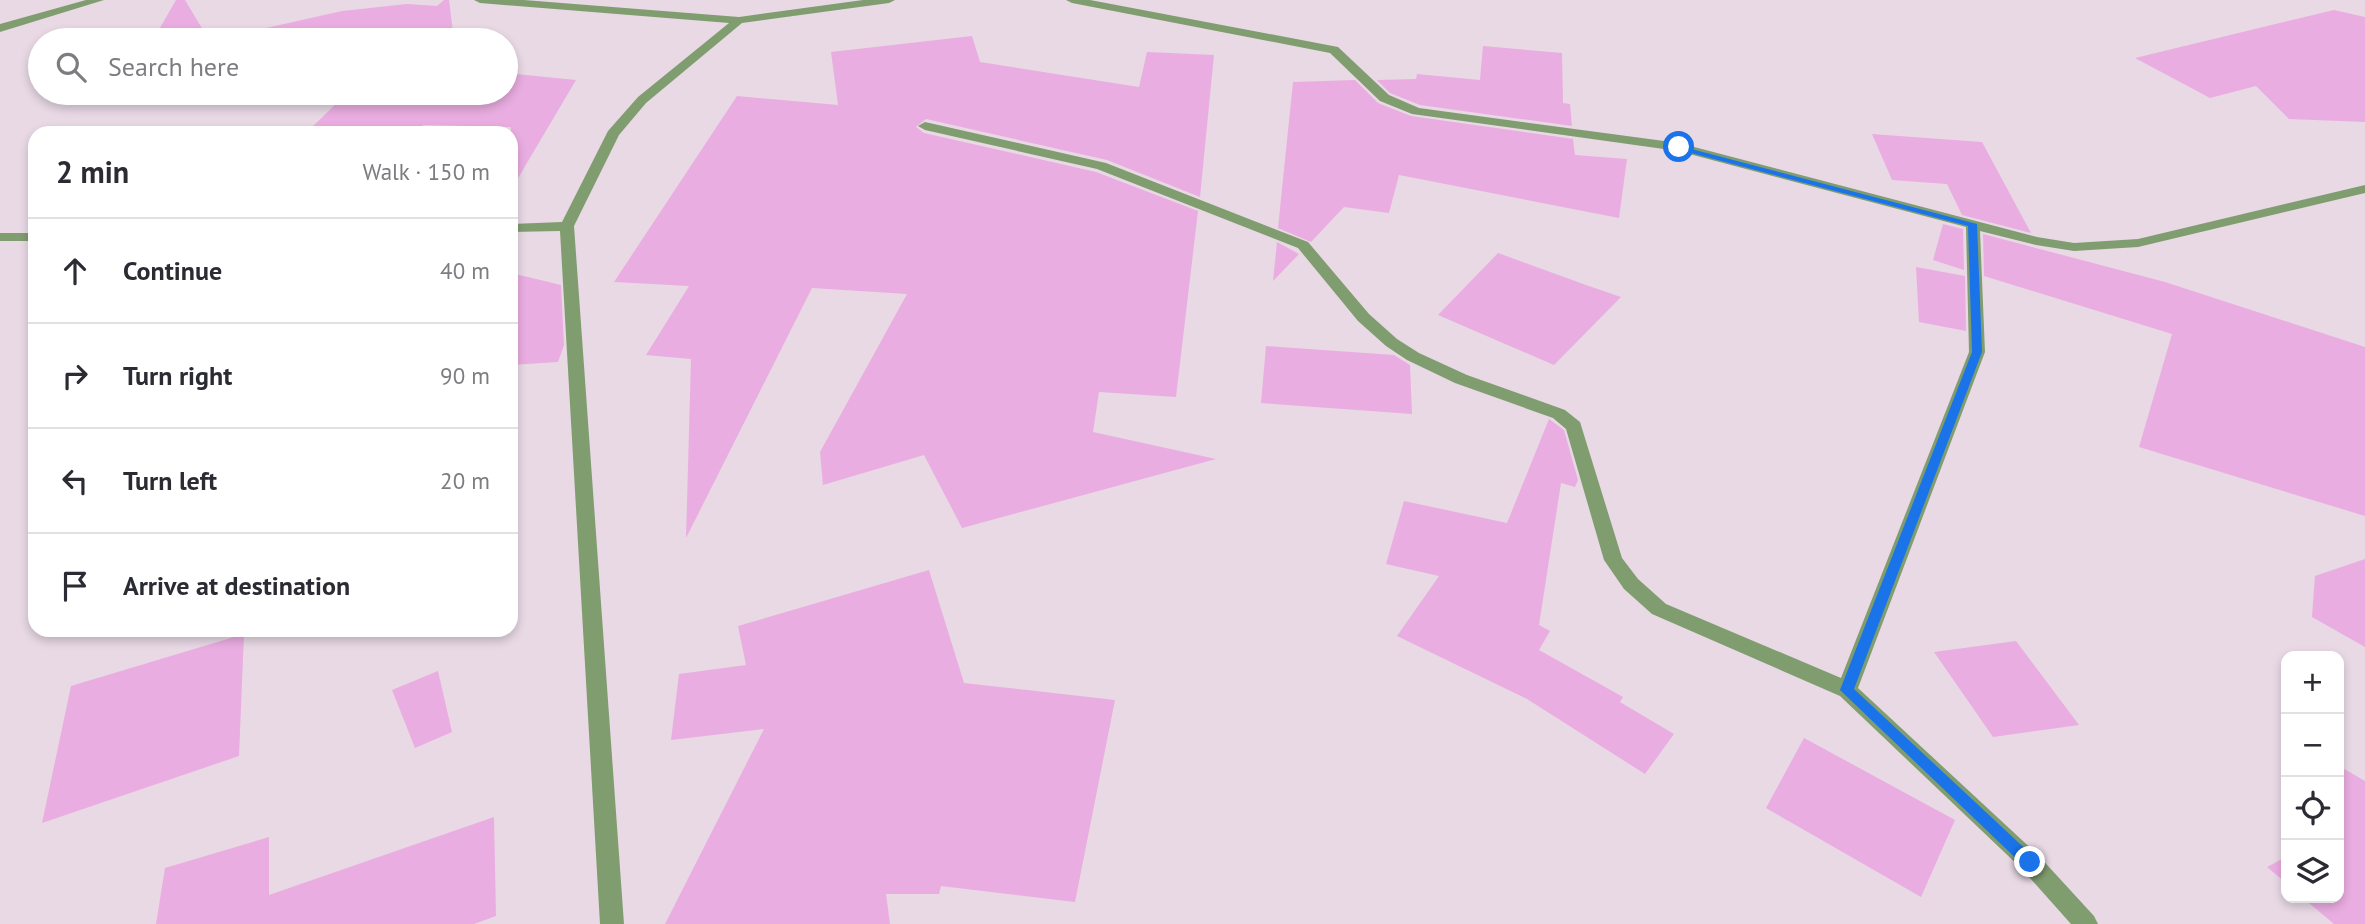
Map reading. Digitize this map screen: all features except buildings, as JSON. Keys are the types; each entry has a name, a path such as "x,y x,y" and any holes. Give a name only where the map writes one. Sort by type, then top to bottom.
{"street":[{"path":"0,28 98,0"},
{"path":"480,0 593,4 739,20 889,0"},
{"path":"1072,0 1334,50 1348,58 1384,99 1397,105 1444,115 1679,147 2036,242 2074,247 2138,243 2365,189"},
{"path":"612,924 567,226 613,134 627,117 642,100 739,20"},
{"path":"925,126 1101,166 1303,245 1325,264 1373,327 1418,360 1559,414 1574,426 1612,560 1631,584 1659,608 1847,690 2030,862 2086,924"},
{"path":"1847,690 1977,352 1973,224"},
{"path":"518,228 567,226"},
{"path":"0,237 28,237"}],"route":[{"path":"1679,147 1973,224 1977,352 1847,690 2030,862"}]}
